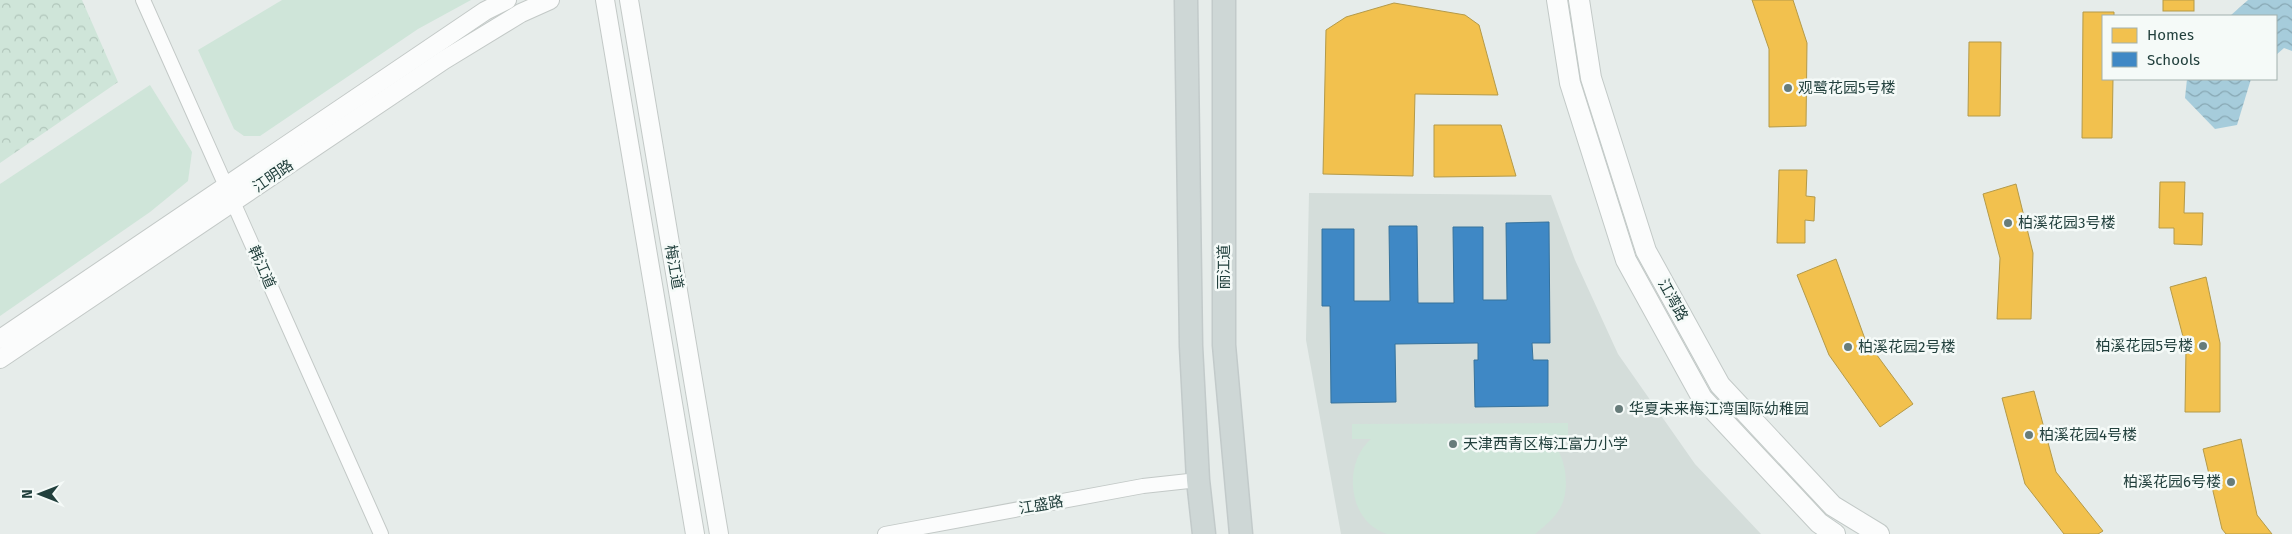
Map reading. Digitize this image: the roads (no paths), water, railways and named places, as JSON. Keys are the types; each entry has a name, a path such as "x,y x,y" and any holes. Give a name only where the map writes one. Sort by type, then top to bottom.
{"main road":[{"path":"1186,0 1191,336 1198,480 1203,531"},
{"name":"丽江道","path":"1224,0 1224,345 1241,534"},
{"name":"江湾路","path":"1557,0 1570,82 1626,260 1702,398 1819,523 1835,534"},
{"name":"江湾路","path":"1579,0 1591,78 1646,251 1720,385 1833,506 1879,534"}],"street":[{"name":"韩江道","path":"143,0 381,534"},
{"name":"江明路","path":"0,339 485,12 507,0"},
{"name":"江明路","path":"0,359 444,60 522,13 550,0"},
{"name":"梅江道","path":"605,0 695,534"},
{"name":"梅江道","path":"629,0 720,534"},
{"name":"江盛路","path":"885,534 1143,486 1198,480"}],"water":[{"path":"2248,0 2292,0 2292,51 2284,48 2277,54 2277,15 2231,15"},
{"path":"2187,80 2251,80 2237,125 2215,129 2185,98"}],"place":[{"name":"观鹭花园5号楼","path":"1788,88"},
{"name":"柏溪花园3号楼","path":"2008,223"},
{"name":"柏溪花园5号楼","path":"2203,346"},
{"name":"柏溪花园2号楼","path":"1848,347"},
{"name":"华夏未来梅江湾国际幼稚园","path":"1619,409"},
{"name":"柏溪花园4号楼","path":"2029,435"},
{"name":"天津西青区梅江富力小学","path":"1453,444"},
{"name":"柏溪花园6号楼","path":"2231,482"}]}
